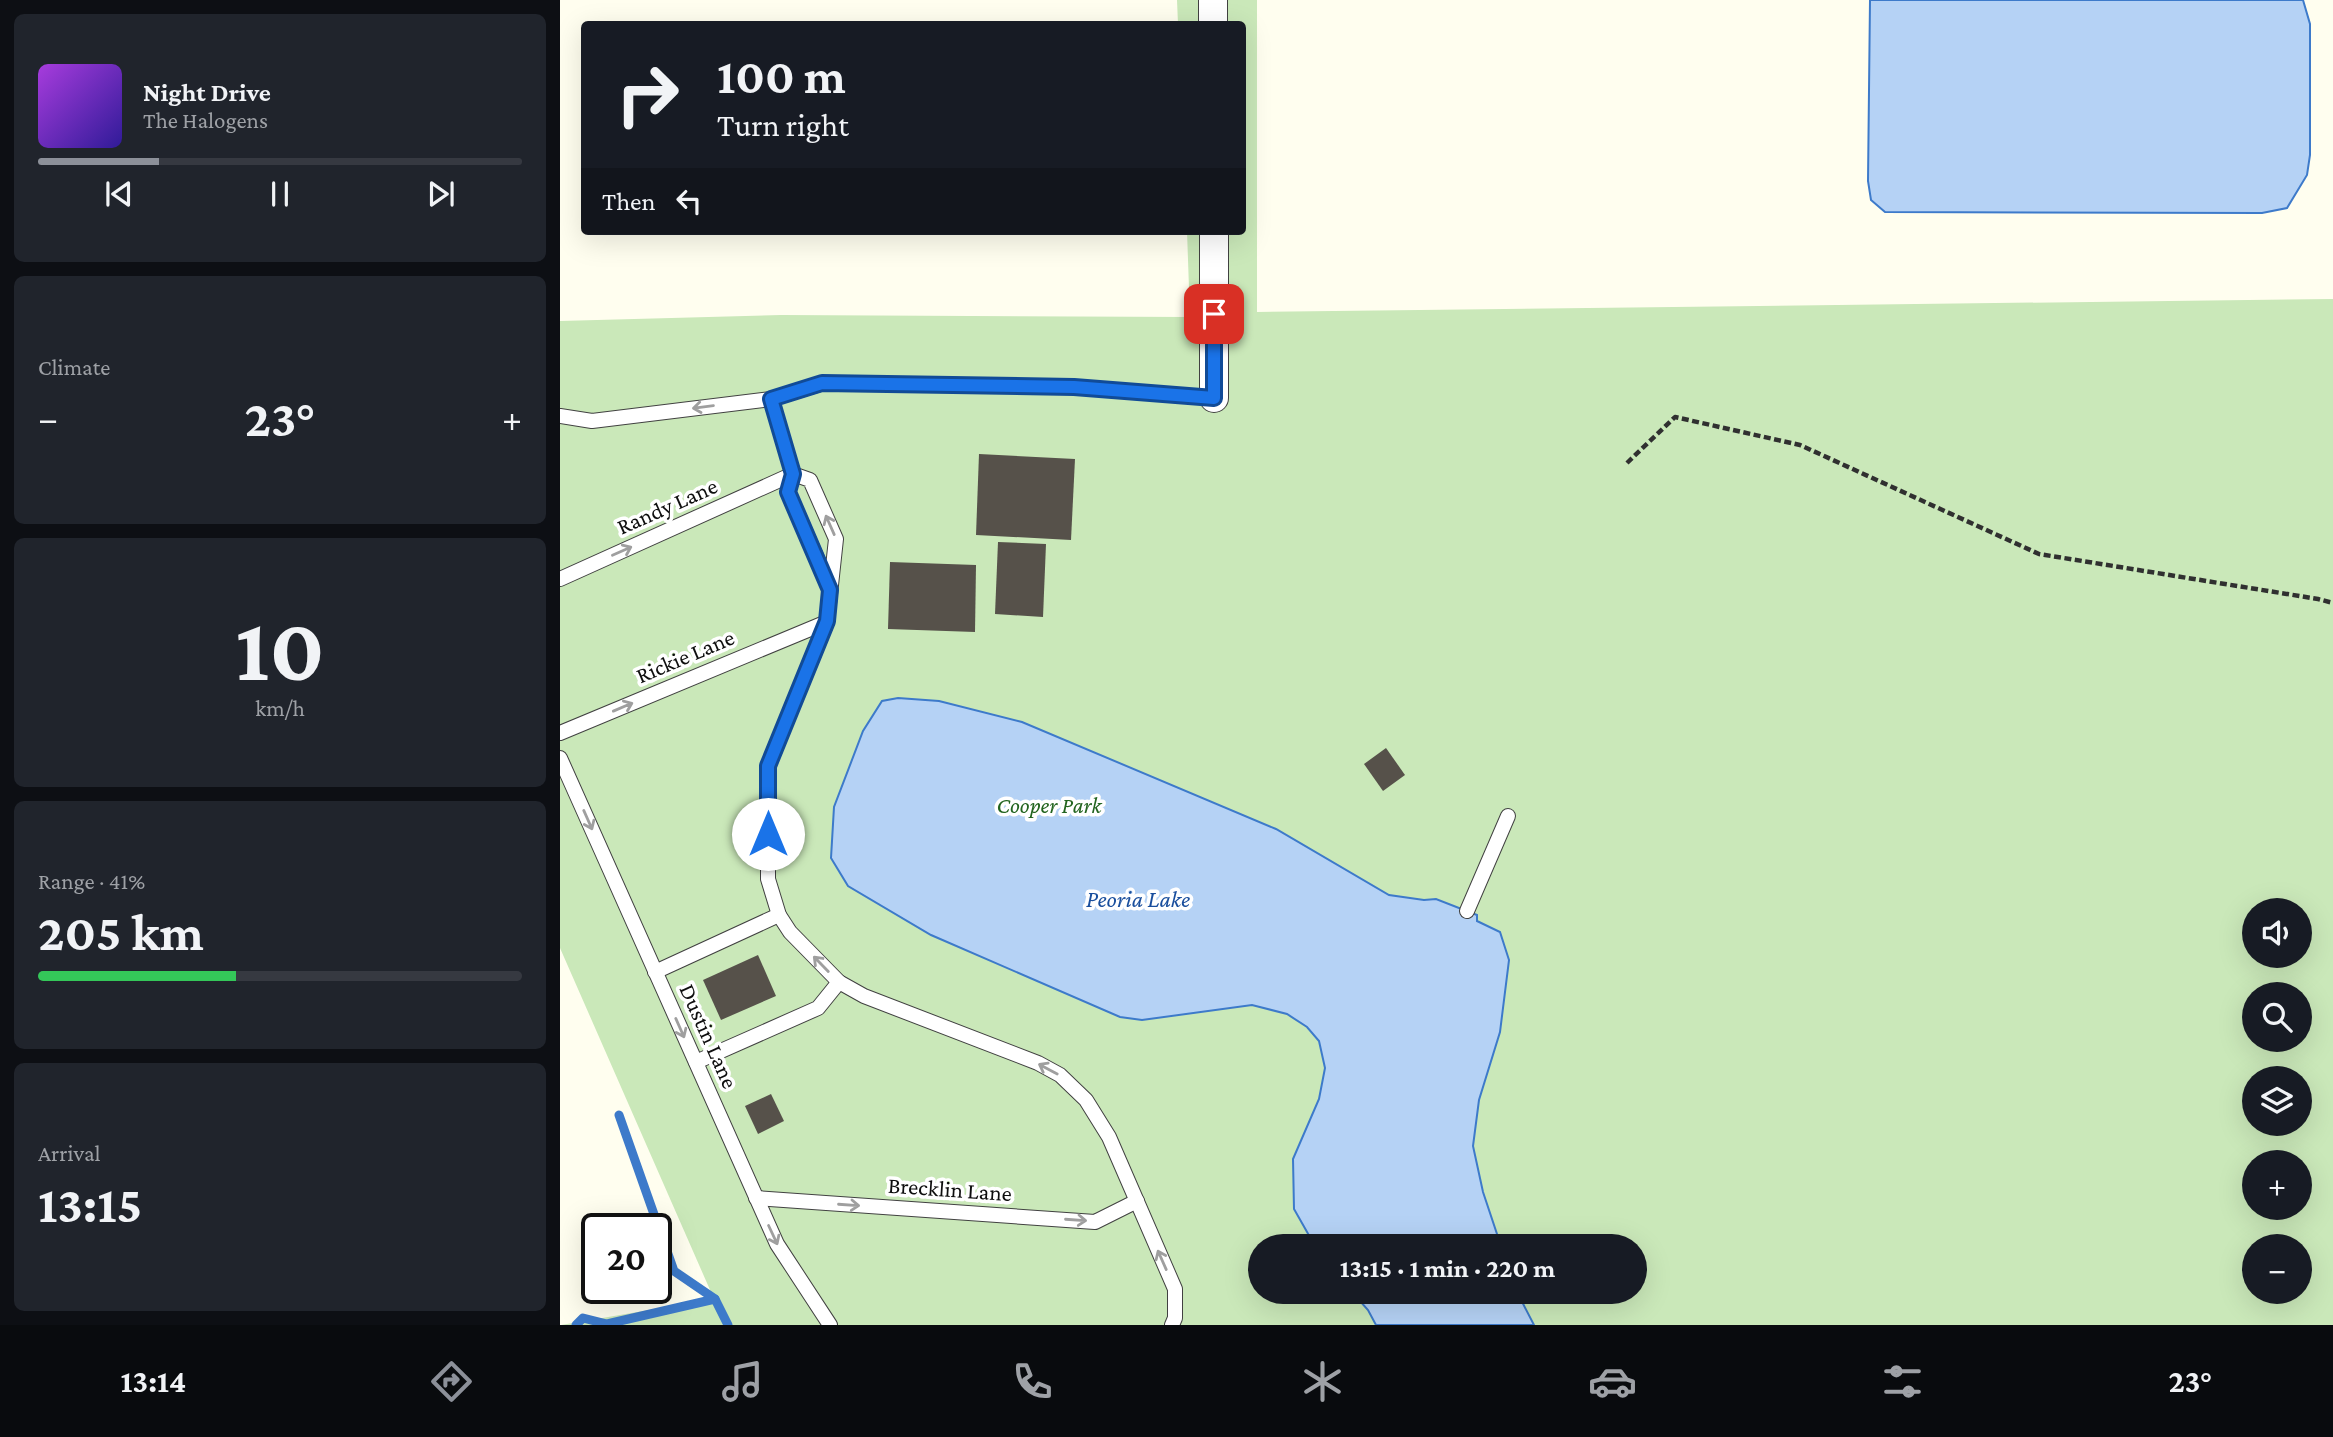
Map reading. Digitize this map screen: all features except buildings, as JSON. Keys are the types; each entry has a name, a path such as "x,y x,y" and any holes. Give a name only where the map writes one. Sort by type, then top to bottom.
{"street":[{"path":"1213,0 1213,21"},
{"path":"1214,235 1214,398"}],"lane":[{"path":"560,415 592,421 771,399 822,383 1074,387 1214,398"},
{"path":"771,399 793,474 788,492 830,590"},
{"path":"793,474 810,480 836,539 827,621 768,766 768,879 779,915 790,932 839,982 864,996 1038,1063 1060,1075 1086,1100 1109,1137 1175,1289 1175,1318 1172,1325"},
{"name":"Randy Lane","path":"560,579 793,474"},
{"name":"Rickie Lane","path":"560,733 827,621"},
{"name":"Dustin Lane","path":"560,758 777,1244 830,1325"},
{"path":"1466,911 1508,816"},
{"path":"655,972 779,915"},
{"path":"695,1062 818,1008 839,982"},
{"name":"Brecklin Lane","path":"756,1198 1095,1222 1137,1202"}],"path":[{"path":"1626,463 1675,416 1800,445 2039,554 2333,603"}],"green space":[{"name":"Cooper Park","path":"1177,0 1257,0 1257,312 2333,299 2333,1325 561,1325 714,1299 560,948 560,321 781,315 1190,317 1187,235 1246,235 1246,21 1178,21"}],"water":[{"path":"1870,0 2303,0 2310,24 2310,155 2307,175 2287,208 2262,213 1885,212 1871,200 1868,181"},
{"name":"Peoria Lake","path":"898,698 939,701 1022,722 1276,829 1389,895 1436,899 1477,915 1477,921 1500,932 1509,960 1500,1032 1479,1100 1473,1146 1483,1192 1497,1234 1308,1234 1294,1209 1293,1159 1319,1099 1325,1068 1319,1041 1307,1027 1287,1014 1252,1005 1142,1020 1120,1017 931,935 848,886 831,858 834,807 863,731 882,701"},
{"path":"1363,1304 1523,1304 1534,1325 1376,1325"}],"waterway":[{"path":"619,1115 674,1271 715,1299 728,1325"},
{"path":"576,1325 583,1318 607,1324 715,1299"}],"route":[{"path":"768,834 768,766 827,621 830,590 788,492 793,474 771,399 822,383 1074,387 1214,398 1214,314"}]}
